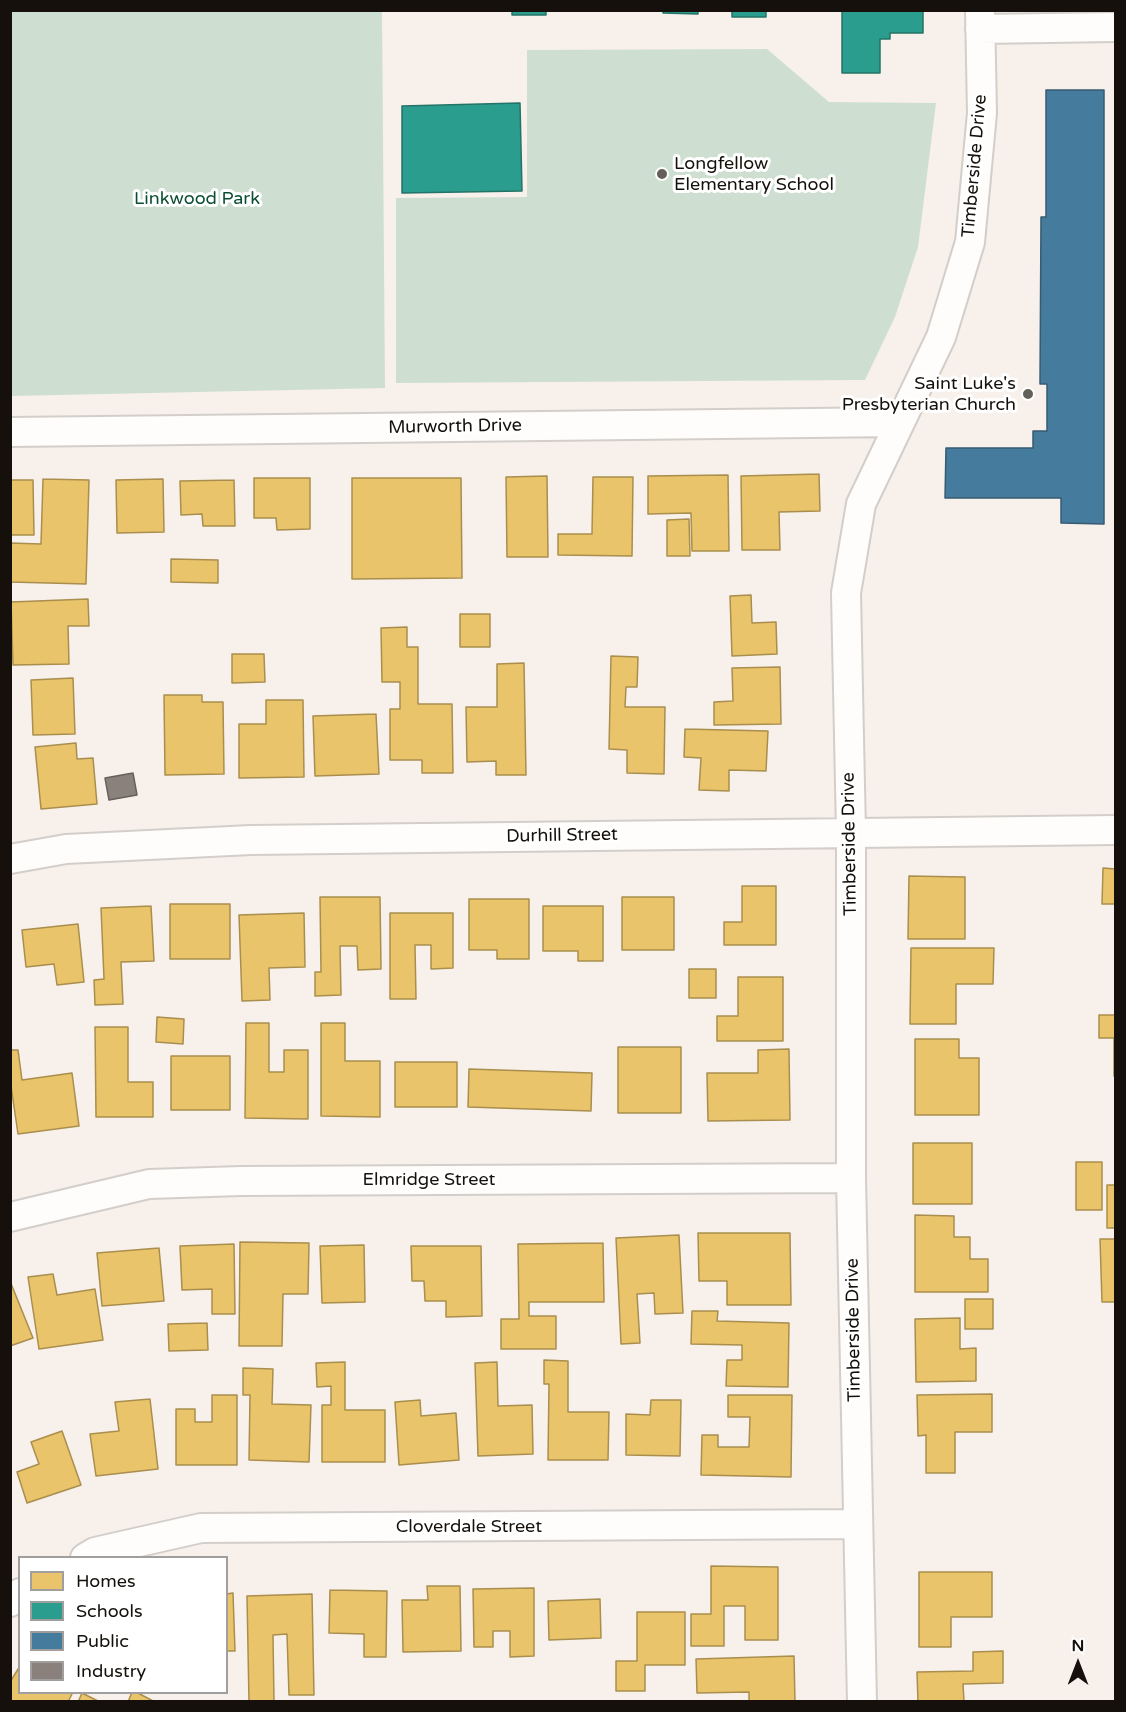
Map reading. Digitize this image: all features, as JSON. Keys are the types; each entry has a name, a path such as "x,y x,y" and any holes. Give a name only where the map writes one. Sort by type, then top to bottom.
{"street":[{"path":"980,20 1116,27"},
{"name":"Timberside Drive","path":"862,1701 851,1178 851,833 846,593 861,504 941,337 970,242 982,113 980,20"},
{"name":"Murworth Drive","path":"10,432 899,422"},
{"name":"Durhill Street","path":"10,859 66,849 251,840 1116,830"},
{"name":"Elmridge Street","path":"10,1217 149,1184 253,1181 851,1178"},
{"name":"Cloverdale Street","path":"87,1556 95,1552 201,1528 857,1524"}],"green space":[{"name":"Linkwood Park","path":"10,11 382,11 385,388 11,396"},
{"name":"Longfellow Elementary School","path":"767,49 829,102 936,103 918,247 895,317 865,380 396,383 396,198 527,197 527,50"}],"building: Homes":[{"path":"819,474 820,511 779,512 780,550 742,550 741,476"},
{"path":"728,475 729,551 692,551 691,513 648,514 648,476"},
{"path":"547,476 548,557 507,557 506,477"},
{"path":"593,477 633,477 632,556 558,555 558,534 592,534"},
{"path":"254,478 310,478 310,529 277,530 276,518 254,518"},
{"path":"352,478 461,478 462,578 352,579"},
{"path":"43,479 89,480 86,584 10,582 10,543 41,544"},
{"path":"163,479 164,532 117,533 116,480"},
{"path":"10,480 33,480 34,535 10,535"},
{"path":"234,480 235,526 203,526 202,514 181,515 180,481"},
{"path":"689,519 690,556 667,556 667,520"},
{"path":"171,559 218,560 218,583 171,582"},
{"path":"751,595 752,623 776,622 777,654 732,656 730,596"},
{"path":"88,599 89,626 68,626 69,664 13,665 11,602"},
{"path":"460,614 490,614 490,647 460,647"},
{"path":"407,627 407,647 418,647 418,704 452,704 453,773 422,773 422,760 390,760 390,709 400,709 400,682 382,682 381,628"},
{"path":"232,654 264,654 265,682 232,683"},
{"path":"611,656 638,657 637,687 626,687 625,707 665,707 664,774 627,773 627,750 609,749"},
{"path":"524,663 526,775 496,775 496,761 467,762 466,707 497,707 497,664"},
{"path":"780,667 781,724 714,725 714,702 733,701 732,668"},
{"path":"73,678 75,734 33,735 31,680"},
{"path":"164,695 202,695 202,702 223,702 224,774 165,775"},
{"path":"266,700 303,700 304,777 239,778 239,724 266,724"},
{"path":"376,714 379,774 315,776 313,716"},
{"path":"685,729 768,731 766,771 729,770 729,791 699,790 701,758 684,757"},
{"path":"76,743 77,759 93,758 97,804 41,809 35,747"},
{"path":"1103,868 1116,869 1116,904 1102,904"},
{"path":"909,876 965,877 965,939 908,939"},
{"path":"742,886 776,886 776,945 724,945 724,922 742,922"},
{"path":"320,897 380,897 381,969 358,970 357,946 340,946 341,995 315,996 315,972 321,972"},
{"path":"622,897 674,897 674,950 622,950"},
{"path":"469,899 529,899 529,959 497,959 497,950 469,950"},
{"path":"170,904 230,904 230,959 170,959"},
{"path":"151,906 154,961 121,962 123,1004 95,1005 94,980 104,979 101,908"},
{"path":"543,906 603,906 603,961 578,961 578,951 543,951"},
{"path":"304,913 305,967 269,968 270,1000 242,1001 239,915"},
{"path":"390,913 453,913 453,968 431,969 431,945 415,945 416,999 390,999"},
{"path":"78,924 84,982 57,985 54,964 26,967 22,930"},
{"path":"911,948 994,948 993,984 956,984 956,1024 910,1024"},
{"path":"689,969 716,969 716,998 689,998"},
{"path":"738,977 783,977 783,1041 717,1041 717,1016 738,1016"},
{"path":"1099,1015 1116,1015 1116,1076 1114,1076 1114,1038 1099,1038"},
{"path":"157,1017 184,1019 183,1044 156,1042"},
{"path":"246,1023 269,1023 269,1072 284,1072 284,1050 308,1050 308,1119 245,1118"},
{"path":"321,1023 345,1023 345,1061 380,1061 380,1117 321,1116"},
{"path":"95,1027 128,1027 128,1082 153,1082 153,1117 96,1117"},
{"path":"915,1039 959,1039 959,1058 979,1058 979,1115 915,1115"},
{"path":"618,1047 681,1047 681,1113 618,1113"},
{"path":"789,1049 790,1120 708,1121 707,1073 758,1073 758,1050"},
{"path":"10,1050 18,1050 22,1080 72,1073 79,1126 18,1134 10,1079"},
{"path":"171,1056 230,1056 230,1110 171,1110"},
{"path":"395,1062 457,1062 457,1107 395,1107"},
{"path":"469,1069 592,1073 591,1111 468,1107"},
{"path":"913,1143 972,1143 972,1204 913,1204"},
{"path":"1076,1162 1102,1162 1102,1210 1076,1210"},
{"path":"1107,1185 1116,1185 1116,1228 1107,1228"},
{"path":"915,1215 954,1216 954,1237 970,1237 970,1259 988,1259 988,1292 915,1292"},
{"path":"698,1233 790,1233 791,1305 727,1305 727,1281 699,1281"},
{"path":"679,1235 683,1313 655,1314 654,1293 637,1294 640,1343 621,1344 616,1238"},
{"path":"1100,1239 1116,1239 1116,1302 1102,1302"},
{"path":"240,1242 309,1243 308,1294 283,1294 282,1346 239,1346"},
{"path":"603,1243 604,1302 529,1302 529,1316 556,1316 556,1349 501,1349 501,1319 519,1319 518,1244"},
{"path":"234,1244 235,1314 212,1314 212,1289 182,1290 180,1246"},
{"path":"364,1245 365,1302 322,1303 320,1246"},
{"path":"411,1246 481,1246 482,1316 446,1317 446,1301 425,1301 424,1281 412,1281"},
{"path":"159,1248 164,1301 102,1306 97,1253"},
{"path":"53,1274 57,1295 95,1289 103,1340 39,1349 28,1277"},
{"path":"10,1281 33,1338 10,1346"},
{"path":"965,1299 993,1299 993,1329 965,1329"},
{"path":"692,1311 718,1311 717,1321 789,1323 788,1387 726,1386 727,1360 742,1360 742,1345 691,1344"},
{"path":"960,1318 960,1349 976,1348 976,1381 916,1382 915,1319"},
{"path":"207,1323 208,1350 169,1351 168,1324"},
{"path":"544,1360 568,1361 568,1412 609,1412 608,1460 548,1460 549,1384 544,1384"},
{"path":"345,1362 345,1410 385,1410 385,1462 322,1462 322,1405 331,1405 331,1386 317,1387 316,1363"},
{"path":"497,1362 498,1406 532,1405 533,1454 478,1456 475,1363"},
{"path":"243,1368 273,1369 272,1404 311,1405 309,1462 249,1460 250,1395 243,1395"},
{"path":"992,1394 992,1432 955,1432 955,1473 926,1473 926,1435 918,1436 917,1395"},
{"path":"212,1395 237,1395 237,1465 176,1465 176,1409 195,1409 195,1422 212,1422"},
{"path":"728,1395 792,1395 791,1477 701,1475 702,1435 718,1435 718,1447 749,1447 750,1417 728,1417"},
{"path":"150,1399 158,1469 96,1476 90,1434 119,1431 115,1402"},
{"path":"420,1400 421,1416 456,1413 459,1460 399,1465 395,1402"},
{"path":"651,1400 681,1400 680,1456 626,1455 626,1414 650,1415"},
{"path":"62,1431 81,1485 27,1503 17,1472 39,1464 31,1442"},
{"path":"711,1566 778,1567 778,1640 745,1640 745,1606 724,1606 724,1646 691,1646 691,1614 711,1614"},
{"path":"919,1572 992,1572 992,1617 951,1617 951,1647 919,1647"},
{"path":"427,1586 460,1586 461,1651 403,1652 402,1600 428,1600"},
{"path":"534,1588 534,1656 510,1657 510,1631 493,1631 493,1647 474,1647 473,1589"},
{"path":"330,1590 387,1591 386,1657 364,1657 364,1634 329,1633"},
{"path":"233,1593 235,1651 228,1651 228,1594"},
{"path":"312,1594 314,1695 289,1695 287,1634 273,1635 274,1702 249,1702 247,1596"},
{"path":"600,1599 601,1638 549,1640 548,1601"},
{"path":"637,1612 685,1612 685,1665 645,1665 645,1691 616,1691 616,1661 637,1661"},
{"path":"1003,1651 1003,1683 963,1684 964,1701 980,1702 918,1702 917,1672 973,1671 973,1652"},
{"path":"794,1656 795,1702 749,1702 749,1692 697,1693 696,1659"},
{"path":"18,1669 18,1694 72,1694 68,1702 10,1702 10,1682"},
{"path":"82,1694 84,1694 100,1702 78,1702"},
{"path":"131,1694 140,1694 155,1702 128,1702"}],"building: Schools":[{"path":"512,10 546,10 546,15 512,15"},
{"path":"663,10 698,10 698,14 663,13"},
{"path":"732,10 766,10 766,17 732,17"},
{"path":"842,10 923,10 923,33 890,33 890,39 880,39 880,73 842,73"},
{"path":"520,103 522,191 402,193 402,106"}],"building: Public":[{"path":"1046,90 1104,90 1104,524 1061,523 1061,498 945,498 946,448 1033,448 1033,431 1047,431 1047,384 1040,384 1041,217 1046,217"}],"building: Industry":[{"path":"133,773 137,795 109,800 105,778"}],"place":[{"name":"Longfellow Elementary School","path":"662,174"},
{"name":"Saint Luke's Presbyterian Church","path":"1028,394"}]}
